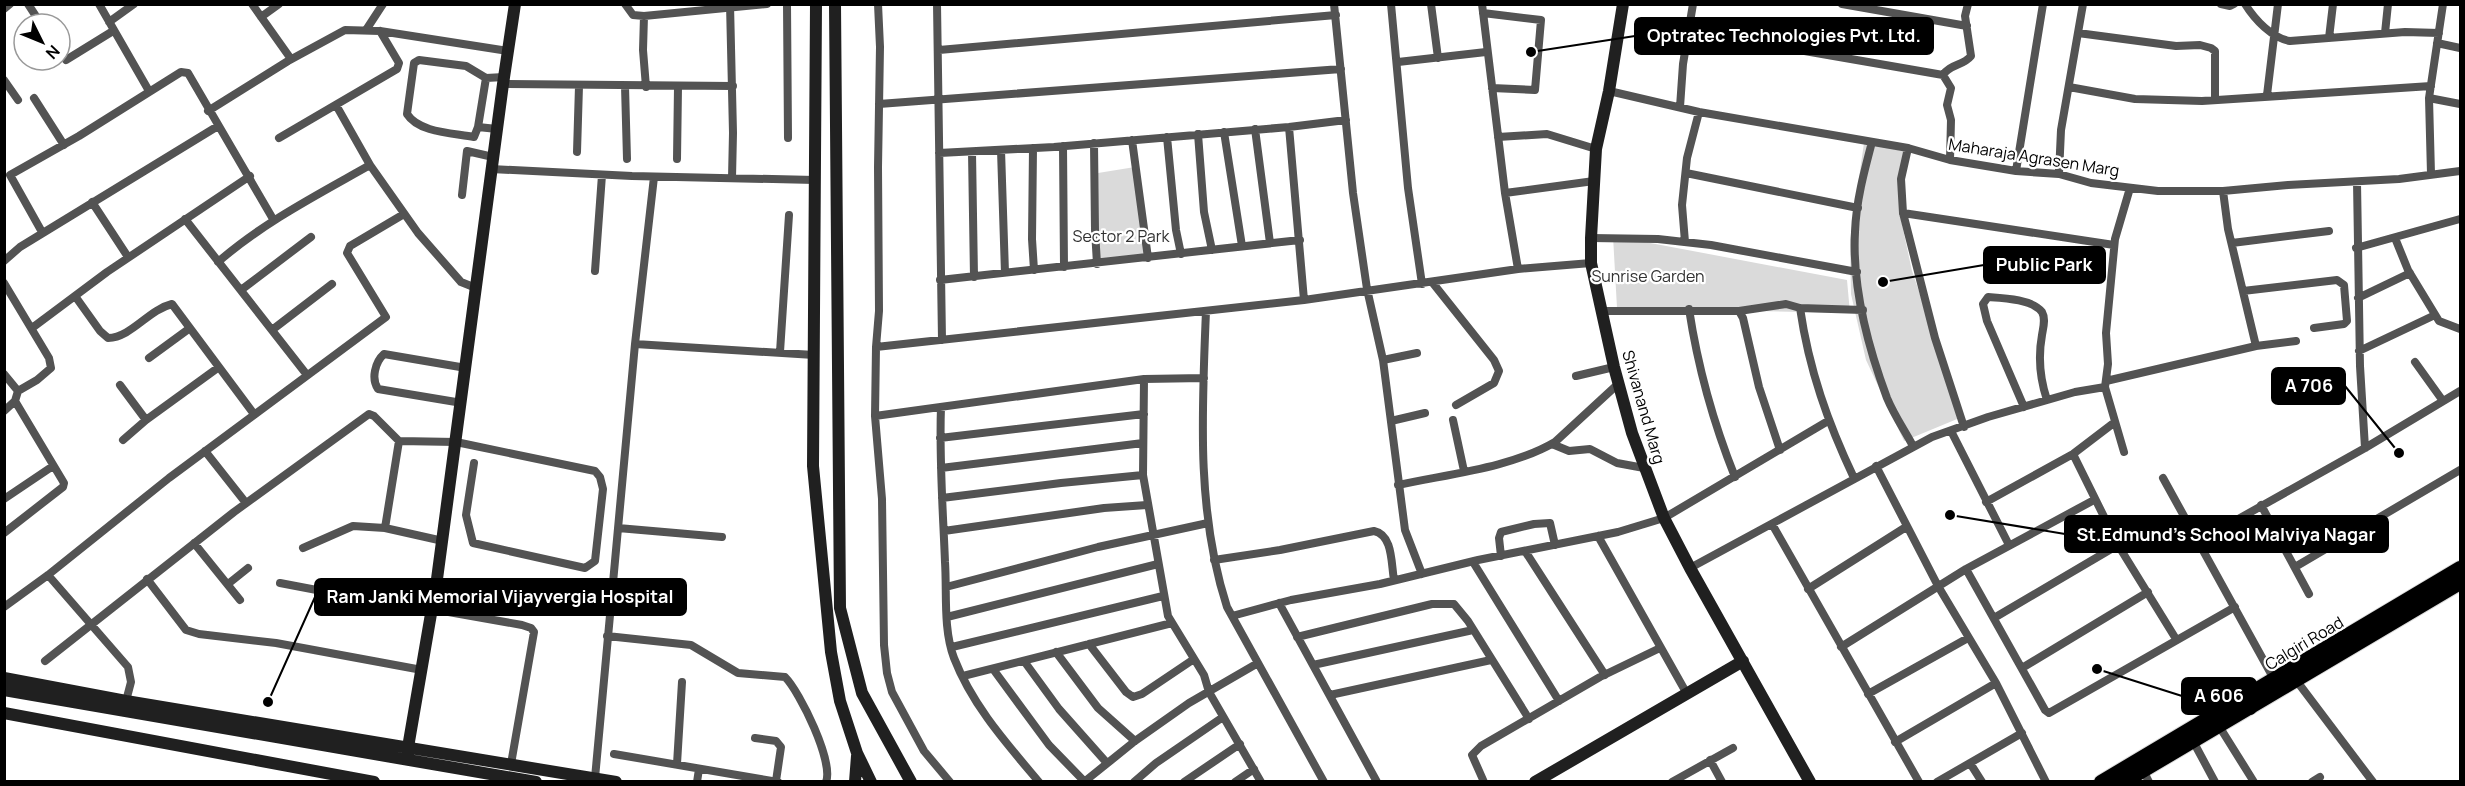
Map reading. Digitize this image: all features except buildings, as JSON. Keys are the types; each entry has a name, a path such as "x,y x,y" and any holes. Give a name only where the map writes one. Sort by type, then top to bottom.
{"main road":[{"path":"407,753 437,611 442,541 515,4"},
{"path":"816,4 813,466 831,652 840,701 857,753 872,782"},
{"path":"835,4 840,608 861,693 911,782"},
{"name":"Shivanand Marg","path":"1623,4 1609,91 1596,149 1591,238 1591,263 1618,384 1644,468 1664,518 1810,782"},
{"name":"Calgiri Road","path":"2124,782 2146,776 2193,741 2219,726 2277,685 2460,568"},
{"name":"Calgiri Road","path":"2101,782 2277,685 2296,680 2460,583"},
{"path":"1534,782 1743,661"},
{"path":"4,678 125,706"},
{"path":"4,690 125,706 407,753 536,782"},
{"path":"4,713 374,782"},
{"path":"407,753 511,764 616,782"},
{"path":"855,782 857,753"}],"street":[{"path":"4,9 10,4"},
{"path":"99,4 149,91"},
{"path":"108,22 135,4"},
{"path":"252,4 291,59"},
{"path":"261,17 279,4"},
{"path":"366,30 383,4"},
{"path":"624,4 633,15 644,16 674,9 767,4"},
{"path":"787,4 788,138"},
{"path":"878,4 880,47 879,311 875,416 882,499 884,645 892,692 924,751 950,782"},
{"path":"937,4 942,340"},
{"path":"1334,4 1353,193 1367,289 1383,360 1405,530 1422,574"},
{"path":"1391,4 1408,188 1422,284"},
{"path":"1431,4 1438,58"},
{"path":"1680,107 1683,64 1693,4"},
{"path":"1842,4 1967,26"},
{"path":"1943,75 1952,67 1966,63 1971,56 1965,16 1968,4"},
{"path":"2016,171 2043,4"},
{"path":"2059,174 2061,130 2083,4"},
{"path":"2221,4 2230,6 2234,4"},
{"path":"2245,4 2255,19 2277,39 2290,41 2385,33 2439,33"},
{"path":"2268,95 2278,4"},
{"path":"2329,38 2333,4"},
{"path":"2385,33 2388,4"},
{"path":"2431,174 2429,98 2443,4"},
{"path":"730,5 733,86 732,178"},
{"path":"1492,88 1535,90 1541,20 1482,9 1505,193 1518,269"},
{"path":"939,50 1336,15"},
{"path":"644,16 643,50 646,87"},
{"path":"208,111 291,59 345,30 380,31 508,51"},
{"path":"72,56 113,31"},
{"path":"279,138 398,69 399,63 380,31"},
{"path":"1689,31 1943,75 1951,88 1947,105 1951,120 1950,160"},
{"path":"2078,33 2127,41 2176,46 2200,45 2211,48 2215,51 2217,67 2215,100"},
{"path":"2437,43 2460,48"},
{"path":"1398,62 1486,52"},
{"path":"486,78 478,127 474,137 424,128 409,118 407,114 414,63 419,60 466,66 486,78 503,80 579,86 733,86"},
{"path":"879,104 1341,69"},
{"path":"10,175 64,145 180,72 188,73 208,111 250,176 273,219"},
{"path":"4,80 18,100"},
{"path":"577,152 579,86"},
{"path":"2069,87 2135,99 2215,100 2431,86"},
{"path":"625,87 627,159"},
{"path":"677,159 678,87"},
{"name":"Maharaja Agrasen Marg","path":"1609,91 1699,112 1908,148 1950,160 2016,171 2059,174 2091,183 2130,188 2190,193 2399,179 2460,171"},
{"path":"34,98 64,145"},
{"path":"2429,98 2460,104"},
{"path":"336,105 370,165 438,259 461,282 476,288"},
{"path":"1685,242 1682,205 1686,173 1699,112"},
{"path":"939,153 1063,146 1346,120"},
{"path":"4,261 42,232 218,126"},
{"path":"412,127 460,139 467,151 492,163 602,175 815,180"},
{"path":"478,127 497,129"},
{"path":"1289,127 1304,300"},
{"path":"1255,129 1270,243"},
{"path":"1224,132 1242,246"},
{"path":"1198,134 1204,213 1212,250"},
{"path":"1498,137 1546,134 1596,149"},
{"path":"1167,137 1176,230 1181,254"},
{"path":"1132,140 1148,258"},
{"path":"1872,142 1862,178 1855,232 1857,272 1863,310 1888,399 1913,446"},
{"path":"1094,143 1097,264"},
{"path":"1063,146 1065,267"},
{"path":"1032,148 1032,239 1035,270"},
{"path":"1908,148 1901,179 1903,213 1935,338 1964,427"},
{"path":"1002,150 1005,273"},
{"path":"462,195 467,151"},
{"path":"972,152 974,277"},
{"path":"218,262 245,238 273,219 370,165"},
{"path":"4,167 42,232"},
{"path":"1686,173 1858,208"},
{"path":"595,271 602,175"},
{"path":"32,328 128,257 250,176"},
{"path":"595,778 635,345 654,177"},
{"path":"1505,193 1594,181"},
{"path":"2356,182 2359,351 2365,448"},
{"path":"2124,452 2105,384 2108,364 2106,333 2114,245 2130,188"},
{"path":"2223,191 2232,243 2256,346"},
{"path":"92,202 128,257"},
{"path":"1903,213 2114,245"},
{"path":"392,326 347,253 350,246 404,214"},
{"path":"780,352 789,215"},
{"path":"185,219 307,375"},
{"path":"2356,248 2460,219"},
{"path":"2232,243 2329,231"},
{"path":"241,290 311,237"},
{"path":"1591,238 1711,245 1857,272"},
{"path":"2395,238 2410,273 2434,315 2439,321 2460,330"},
{"path":"940,280 1299,240"},
{"path":"876,347 1304,300 1367,289 1422,284 1518,269 1591,263"},
{"path":"2358,298 2410,273"},
{"path":"2243,291 2342,281 2347,321 2344,324 2313,328"},
{"path":"1432,282 1494,360 1499,371 1494,383 1456,405"},
{"path":"4,283 50,358 51,368 37,380 18,391 15,401 4,411"},
{"path":"272,330 332,284"},
{"path":"75,296 100,331 108,338 116,338 154,312 172,304 255,414"},
{"path":"2024,407 1987,321 1983,304 1988,297 2031,304 2041,311 2044,319 2040,345 2040,372 2047,400"},
{"path":"1602,311 1689,309 1739,311 1786,304 1800,308 1863,310"},
{"path":"1800,308 1804,335 1821,404 1854,478"},
{"path":"1689,309 1697,360 1719,436 1735,477"},
{"path":"1206,311 1203,436 1208,523 1217,577 1232,616 1324,782"},
{"path":"1739,311 1743,318 1759,387 1780,450"},
{"path":"2359,351 2434,315"},
{"path":"4,607 205,451 386,317"},
{"path":"149,358 190,328"},
{"path":"1690,568 1913,446 1988,417 2105,384 2256,346 2296,341"},
{"path":"635,345 814,355"},
{"path":"1383,360 1417,353"},
{"path":"462,404 378,389 375,384 376,366 384,354 466,368"},
{"path":"2415,362 2443,401"},
{"path":"123,440 146,420 219,367"},
{"path":"1576,376 1614,367"},
{"path":"4,374 18,391"},
{"path":"875,416 1144,379 1204,378"},
{"path":"1144,379 1143,475 1168,616 1204,675 1209,692 1261,782"},
{"path":"1398,485 1503,462 1544,449 1618,384"},
{"path":"120,385 146,420"},
{"path":"2199,541 2365,448 2460,391"},
{"path":"4,533 63,487 64,483 15,401"},
{"path":"942,407 940,438 942,498 948,617 952,647 963,676 1000,737 1039,782"},
{"path":"1391,421 1425,413"},
{"path":"45,661 90,623 246,503 369,414 374,416 399,441 456,442 595,471 600,477 603,489 594,561 585,568 473,543 466,515 474,463"},
{"path":"940,438 1144,414"},
{"path":"1453,420 1464,471"},
{"path":"1232,616 1279,603 1598,537 1664,518 1828,421"},
{"path":"1986,502 2073,454 2115,422"},
{"path":"1951,431 2009,545"},
{"path":"385,528 399,441"},
{"path":"941,468 1143,443"},
{"path":"1552,444 1569,451 1590,449 1617,463 1644,468"},
{"path":"205,451 246,503"},
{"path":"2073,454 2118,545 2176,639"},
{"path":"4,499 54,466"},
{"path":"1876,466 1906,527 1995,683 2046,782"},
{"path":"2295,567 2460,470"},
{"path":"942,498 1143,475"},
{"path":"2163,478 2277,685"},
{"path":"1842,647 1966,569 2094,500"},
{"path":"944,531 1104,508 1147,505"},
{"path":"2261,506 2309,594"},
{"path":"946,587 1154,534 1208,523"},
{"path":"1501,556 1499,538 1501,532 1508,529 1550,523 1555,545"},
{"path":"1772,524 1919,782"},
{"path":"303,548 353,526 385,528 442,541"},
{"path":"1808,589 1906,527"},
{"path":"618,528 722,537"},
{"path":"1214,560 1280,550 1374,531 1381,532 1386,537 1394,580"},
{"path":"1598,537 1687,694"},
{"path":"194,543 240,600"},
{"path":"1994,618 2118,545"},
{"path":"1524,551 1605,675"},
{"path":"1473,562 1559,702"},
{"path":"948,617 1158,564"},
{"path":"228,584 248,568"},
{"path":"1966,569 2045,710 2049,713 2235,607"},
{"path":"48,575 128,667 131,682 125,706"},
{"path":"147,579 186,630 199,634 276,643 423,670"},
{"path":"280,583 531,628 534,632 511,764"},
{"path":"2022,668 2148,592"},
{"path":"952,647 1163,596"},
{"path":"1279,603 1377,782"},
{"path":"1297,637 1432,604 1454,604 1473,630 1528,719"},
{"path":"963,676 1172,623"},
{"path":"1313,665 1473,630"},
{"path":"607,636 691,645 738,673 785,677 796,691 820,746 827,769 826,782"},
{"path":"1868,694 1968,638"},
{"path":"1089,644 1126,692 1137,697 1194,659"},
{"path":"1484,782 1472,755 1480,746 1605,675 1660,648"},
{"path":"1056,652 1098,708 1135,741"},
{"path":"1330,695 1491,660"},
{"path":"1024,661 1059,709 1107,762"},
{"path":"993,669 1049,745 1084,781 1189,703 1258,663"},
{"path":"2296,680 2373,782"},
{"path":"677,764 682,682"},
{"path":"1895,741 1995,683"},
{"path":"1134,782 1156,763 1223,717"},
{"path":"2219,726 2254,782"},
{"path":"1937,782 2022,733"},
{"path":"614,754 777,781 781,747 776,741 755,738"},
{"path":"2193,741 2215,782"},
{"path":"1184,782 1240,744"},
{"path":"1672,782 1733,748"},
{"path":"1710,760 1722,782"},
{"path":"1970,763 1982,782"},
{"path":"697,782 699,769"},
{"path":"1235,782 1254,769"}],"green space":[{"path":"1864,143 1908,152 1900,215 1912,271 1962,417 1904,441 1866,360 1851,294 1850,240"},
{"name":"Sector 2 Park","path":"1135,167 1146,256 1099,262 1098,173"},
{"name":"Sunrise Garden","path":"1613,236 1847,280 1850,313 1617,308"}],"place":[{"name":"Optratec Technologies Pvt. Ltd.","path":"1531,52"},
{"name":"Public Park","path":"1883,282"},
{"name":"A 706","path":"2399,453"},
{"name":"St.Edmund’s School Malviya Nagar","path":"1950,515"},
{"name":"A 606","path":"2097,669"},
{"name":"Ram Janki Memorial Vijayvergia Hospital","path":"268,702"}]}
